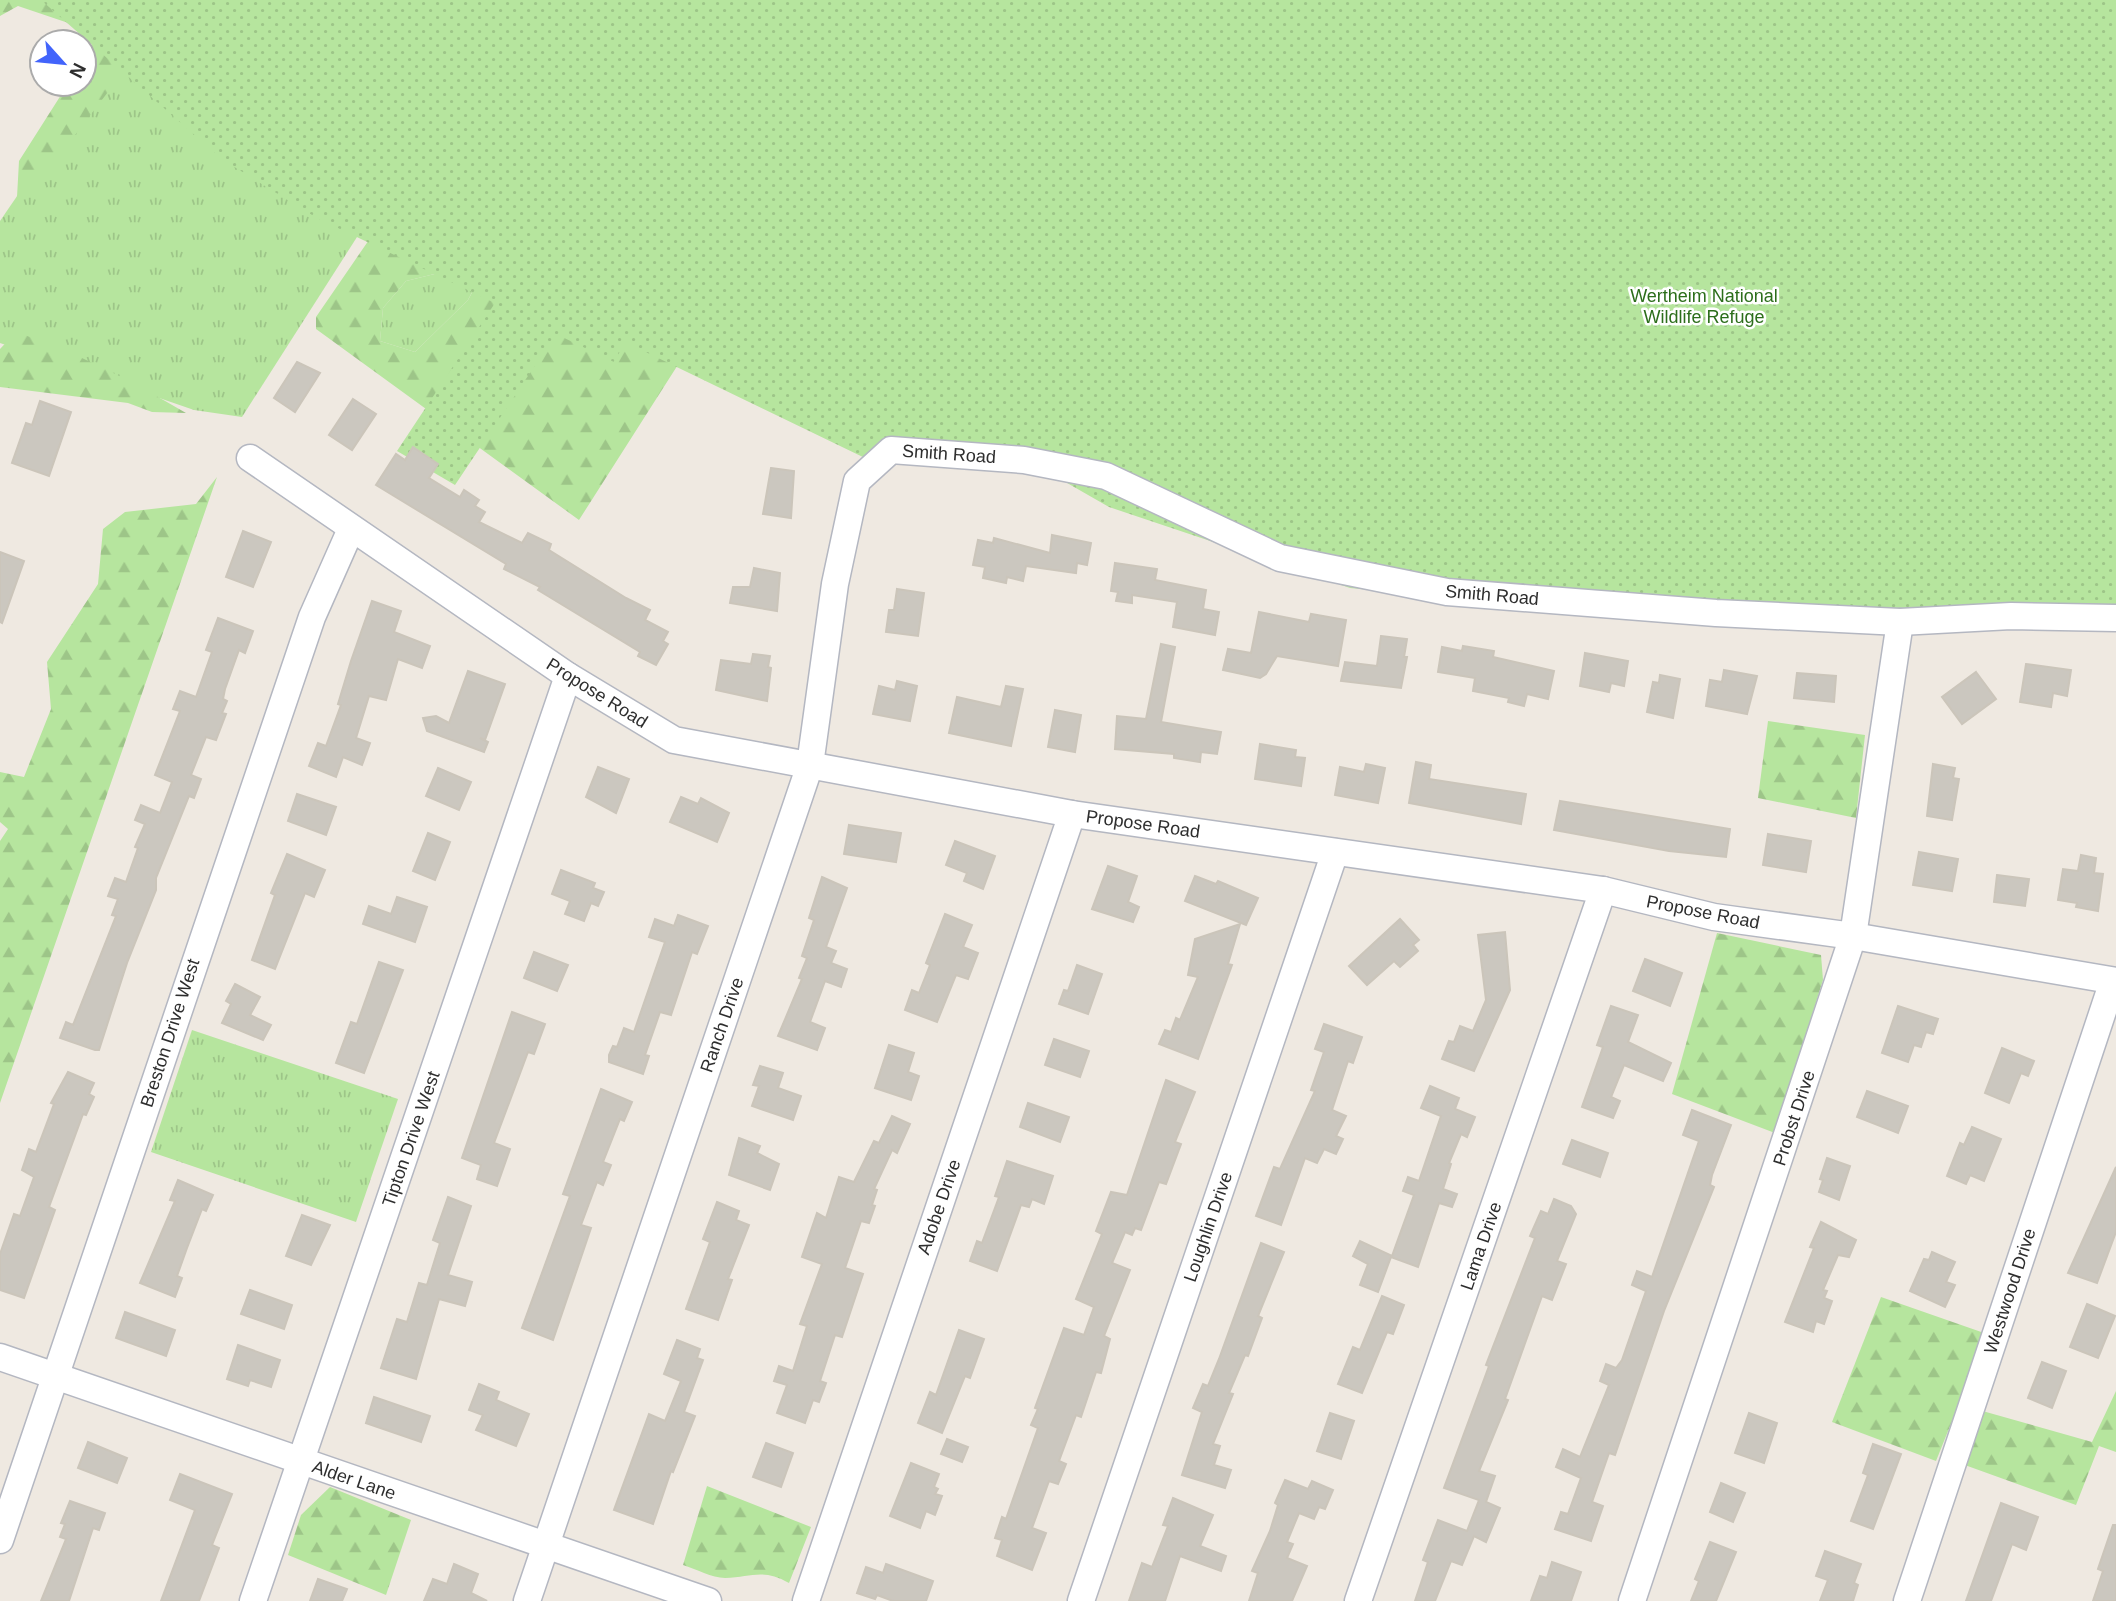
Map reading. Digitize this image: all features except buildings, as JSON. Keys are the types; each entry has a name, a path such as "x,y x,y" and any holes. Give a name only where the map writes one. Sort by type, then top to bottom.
{"street":[{"name":"Smith Road","path":"891,450 1024,460 1106,476 1280,558 1447,592 1716,613 1900,622 2011,616 2116,618"},
{"name":"Ranch Drive","path":"527,1601 810,765 835,584 857,481 891,450"},
{"name":"Propose Road","path":"250,458 568,676 674,740 1072,814 1603,890 1714,917 1853,936 2115,981"},
{"name":"Breston Drive West","path":"0,1540 307,630 351,529"},
{"name":"Probst Drive","path":"1632,1601 1691,1431 1853,936 1900,622"},
{"name":"Tipton Drive West","path":"253,1601 568,676"},
{"name":"Adobe Drive","path":"806,1601 1072,814"},
{"name":"Loughlin Drive","path":"1081,1601 1335,852"},
{"name":"Lama Drive","path":"1359,1601 1603,890"},
{"name":"Westwood Drive","path":"1906,1601 2115,981"},
{"name":"Alder Lane","path":"0,1357 708,1601"}],"green space":[{"path":"0,0 130,0 137,54 43,177 17,197 19,161 59,98 98,98 98,28 83,28 18,6 0,16"},
{"name":"Wertheim National Wildlife Refuge","path":"41,0 2116,0 2116,611 1641,615 1350,588 1109,507 1027,460 867,459 625,342 614,362 556,334 455,485 397,451 495,303 317,218 223,160 98,50 98,28 73,28"},
{"path":"136,22 373,212 242,417 194,410 0,343 0,221 84,98 98,98 98,78"},
{"path":"395,202 681,360 579,520 316,329 316,317","holes":["459,268 482,274 468,300 415,352 380,341 383,308 406,281"]},
{"path":"459,268 482,273 468,300 415,352 380,341 383,308 406,281"},
{"path":"16,332 103,368 186,413 152,412 128,403 0,387 0,349"},
{"path":"217,477 0,1103 0,841 8,829 0,822 0,772 24,777 51,709 47,662 98,584 103,529 125,512 196,504"},
{"path":"1768,721 1865,735 1856,818 1758,798"},
{"path":"1717,933 1821,955 1823,980 1775,1133 1672,1094"},
{"path":"192,1030 398,1099 356,1222 151,1152"},
{"path":"1881,1297 1987,1334 1936,1461 1832,1422"},
{"path":"2116,1391 2116,1452 2099,1446 2076,1505 1962,1464 1979,1410 2092,1442"},
{"path":"707,1486 811,1527 789,1583 780,1578 757,1574 720,1578 683,1565"},
{"path":"330,1487 411,1520 386,1595 288,1555 301,1515"}]}
